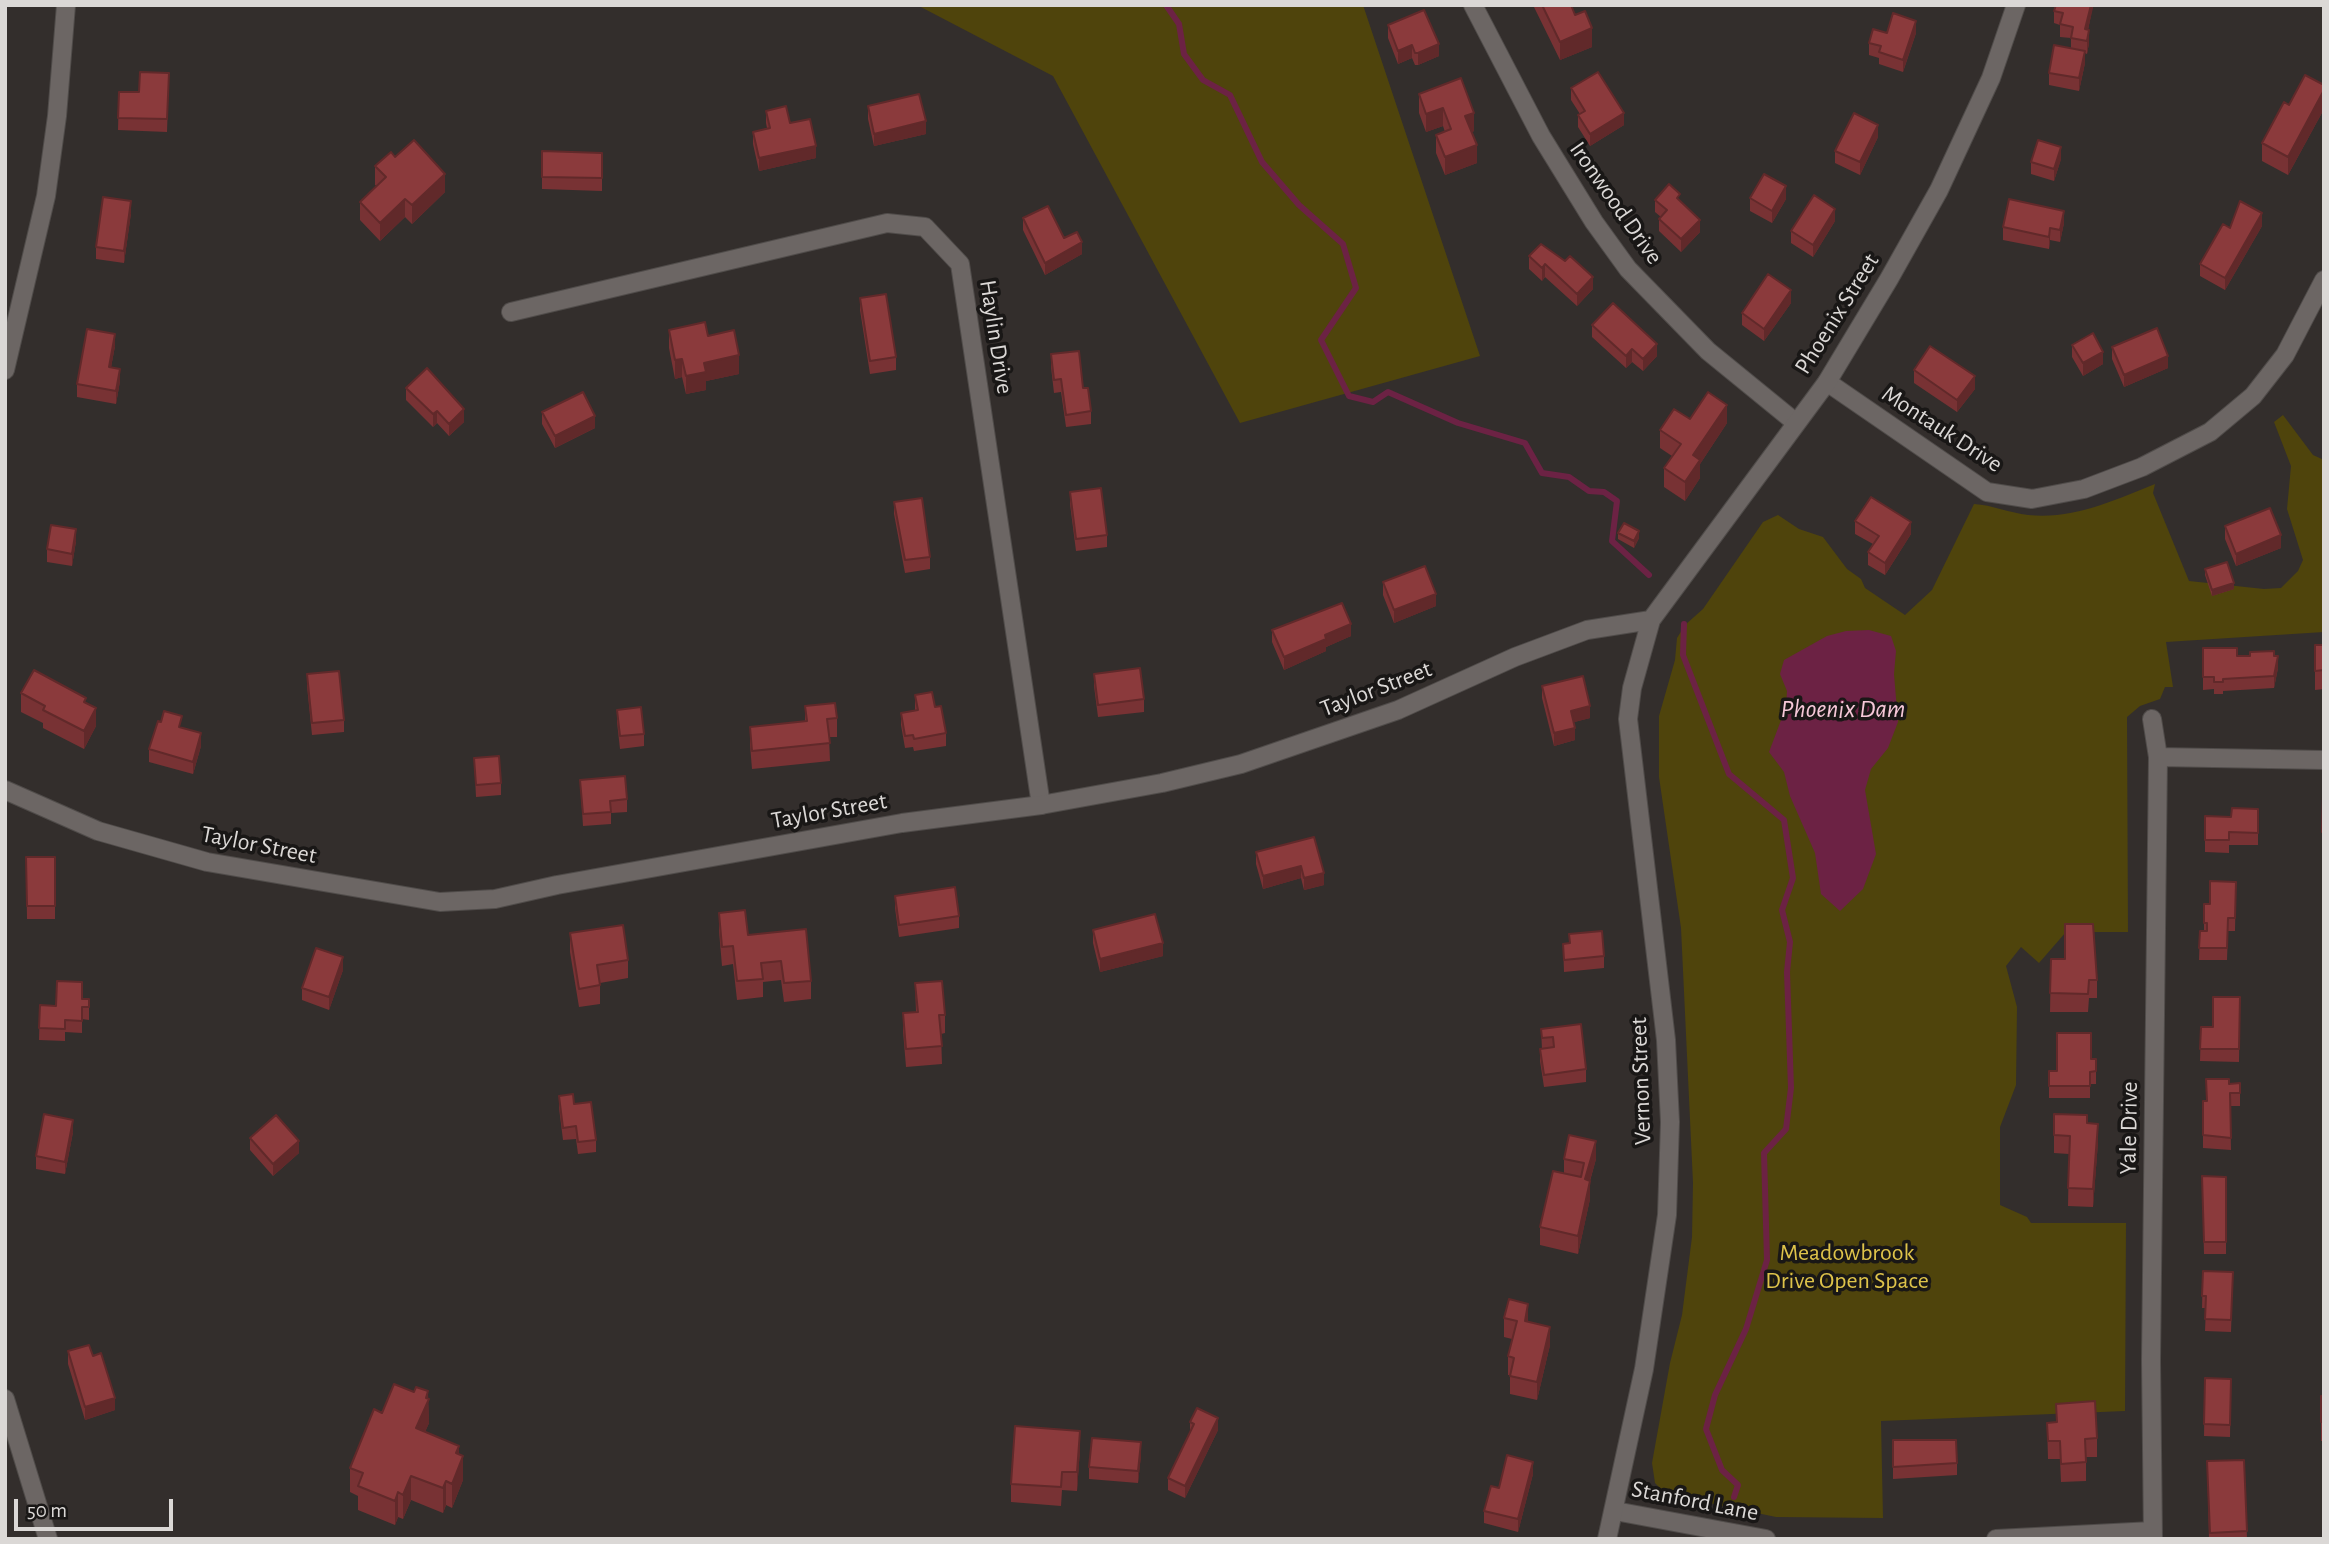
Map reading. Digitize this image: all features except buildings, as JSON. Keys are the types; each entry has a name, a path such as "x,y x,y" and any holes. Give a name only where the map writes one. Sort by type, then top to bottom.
{"street":[{"path":"5,370 46,196 57,116 66,5"},
{"name":"Ironwood Drive","path":"1473,5 1541,136 1594,222 1628,269 1707,351 1795,422"},
{"name":"Phoenix Street","path":"1651,620 1827,382 1938,190 1991,78 2016,5"},
{"name":"Haylin Drive","path":"511,312 887,223 925,228 960,264 1041,805"},
{"name":"Montauk Drive","path":"1827,382 1987,492 2032,499 2084,489 2142,467 2210,432 2253,396 2285,355 2324,280"},
{"name":"Taylor Street","path":"5,790 98,831 207,862 440,902 495,899 557,884 902,823 1041,805 1162,783 1241,764 1398,710 1515,657 1587,630 1651,620"},
{"name":"Vernon Street","path":"1607,1539 1615,1511 1658,1291 1667,1215 1670,1122 1666,1040 1628,719 1632,688 1651,620"},
{"name":"Yale Drive","path":"2152,719 2158,757 2151,1360 2153,1535"},
{"path":"2158,757 2324,760"},
{"path":"5,1399 48,1539"},
{"name":"Stanford Lane","path":"1615,1511 1766,1539"},
{"path":"1996,1539 2153,1535"}],"green space":[{"path":"917,5 1363,5 1480,356 1240,423 1053,76"},
{"name":"Meadowbrook Drive Open Space","path":"2283,415 2313,455 2324,460 2324,632 2166,642 2173,687 2165,687 2160,699 2140,706 2127,717 2128,932 2066,932 2039,963 2021,947 2006,966 2017,1007 2016,1085 2000,1127 2000,1205 2027,1217 2031,1223 2126,1223 2125,1411 1881,1421 1883,1518 1776,1517 1666,1494 1655,1483 1652,1463 1670,1363 1682,1315 1692,1237 1693,1183 1681,928 1659,777 1659,716 1675,660 1677,638 1685,625 1703,609 1763,522 1778,515 1799,529 1823,537 1847,569 1861,579 1865,588 1905,615 1932,590 1974,504 2028,515 2061,515 2093,507 2155,484 2153,493 2189,581 2264,589 2281,588 2298,571 2303,560 2287,509 2291,466 2274,422"}],"water":[{"name":"Phoenix Dam","path":"1869,630 1891,636 1896,651 1894,674 1898,722 1888,748 1871,769 1865,790 1876,854 1863,889 1840,911 1821,894 1815,853 1790,796 1784,772 1769,752 1786,707 1787,691 1780,674 1784,660 1827,636 1846,631"}],"waterway":[{"path":"1166,5 1179,24 1184,54 1203,80 1230,95 1262,162 1299,205 1343,244 1356,288 1321,340 1349,396 1373,402 1388,392 1458,423 1525,443 1542,473 1569,477 1589,491 1604,492 1617,501 1612,541 1649,575"},
{"path":"1684,624 1683,655 1729,774 1784,820 1793,878 1782,910 1790,942 1787,972 1791,1088 1786,1129 1764,1153 1767,1260 1746,1329 1715,1395 1706,1429 1722,1470 1738,1485 1734,1497"}]}
